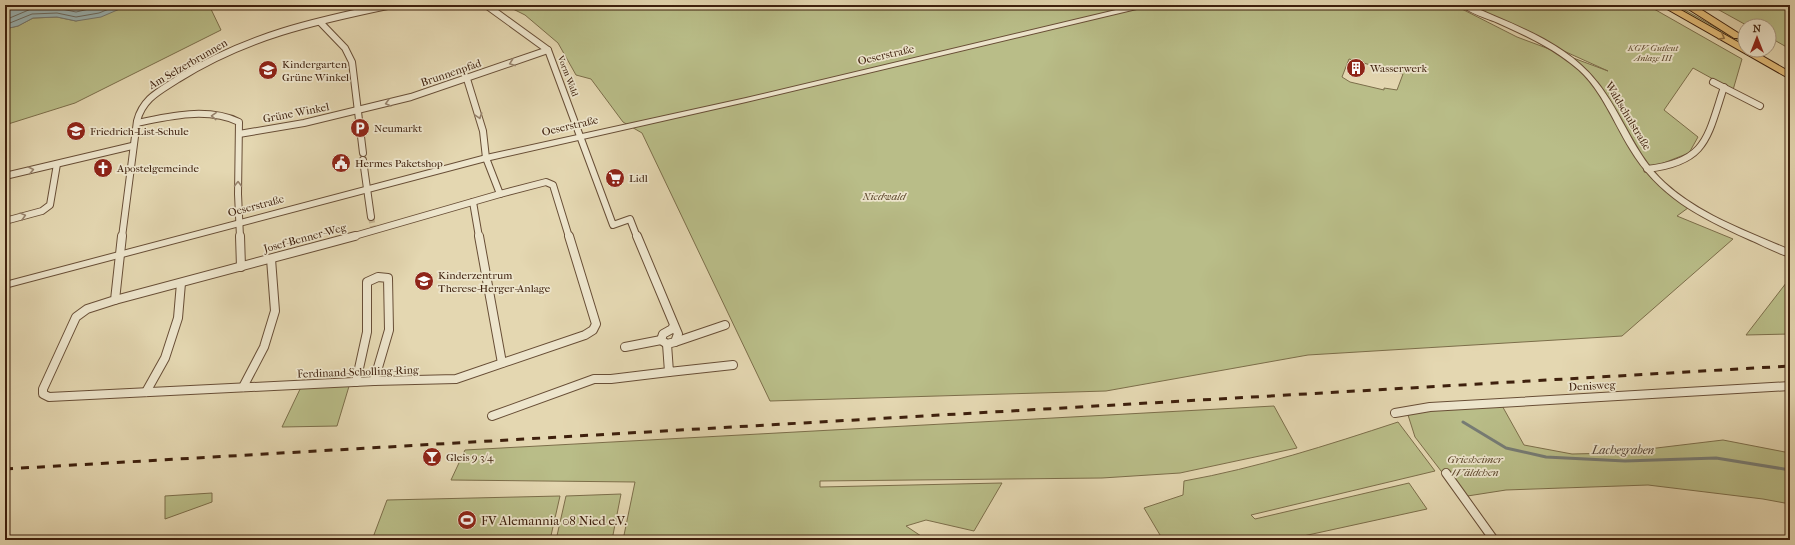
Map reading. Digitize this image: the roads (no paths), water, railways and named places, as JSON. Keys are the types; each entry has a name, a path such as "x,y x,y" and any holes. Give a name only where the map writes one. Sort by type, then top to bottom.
{"highway":[{"path":"1657,5 1688,18"},
{"path":"1665,5 1790,76"},
{"path":"1682,5 1737,35"},
{"path":"1687,5 1737,35"},
{"path":"1776,58 1790,66"}],"street":[{"name":"Am Selzerbrunnen","path":"118,254 124,218 132,146 140,109 149,98 185,75 239,46 288,29 392,5"},
{"name":"Vorm Wald","path":"486,5 548,50 571,108 579,136 613,225 630,219 674,325"},
{"name":"Oeserstraße","path":"5,285 486,158 579,136 746,100 1145,5"},
{"name":"Waldschulstraße","path":"1463,5 1536,38 1584,72 1596,86 1637,156 1663,186 1688,204 1707,215 1790,254"},
{"path":"320,22 343,45 352,62 371,217"},
{"name":"Brunnenpfad","path":"358,111 412,97 548,50"},
{"path":"467,79 483,131 486,158 500,194"},
{"path":"1713,82 1760,106"},
{"path":"1647,169 1663,168 1693,157 1706,141 1724,88"},
{"name":"Grüne Winkel","path":"239,134 358,111"},
{"path":"137,123 177,116 232,117 240,122 239,222 241,267"},
{"path":"5,176 132,146"},
{"path":"5,220 42,211 50,205 57,164"},
{"name":"Ferdinand-Scholling-Ring","path":"115,300 87,309 76,317 43,389 43,394 49,397 374,381 456,379 585,335 593,330 596,324 553,185 546,182 500,194"},
{"name":"Josef-Benner-Weg","path":"115,300 271,259 500,194"},
{"path":"473,202 502,363"},
{"path":"115,300 118,254"},
{"path":"243,387 264,347 275,311 271,259"},
{"path":"356,382 367,332 367,282 378,277 388,278 389,330 374,381"},
{"path":"146,392 165,358 176,325 181,283"},
{"path":"674,325 678,334 675,342"},
{"path":"669,372 663,334 672,329 674,325"},
{"path":"625,347 675,342 725,325"},
{"path":"492,416 594,379 611,379 733,366"},
{"name":"Denisweg","path":"1395,413 1430,407 1790,386"},
{"path":"1446,473 1494,540"}],"water":[{"path":"129,5 101,17 76,21 57,17 33,18 18,26 5,29 5,6"}],"waterway":[{"name":"Lachegraben","path":"1463,422 1506,448 1546,457 1625,461 1716,458 1790,470"}],"tunnel":[{"path":"371,217 373,227"}],"railway":[{"path":"5,469 1790,366"}],"place":[{"name":"Wasserwerk","path":"1356,68"},
{"name":"Kindergarten Grüne Winkel","path":"268,70"},
{"name":"Neumarkt","path":"360,128"},
{"name":"Friedrich-List-Schule","path":"76,131"},
{"name":"Hermes Paketshop","path":"341,163"},
{"name":"Apostelgemeinde","path":"103,168"},
{"name":"Lidl","path":"615,178"},
{"name":"Kinderzentrum Therese-Herger-Anlage","path":"424,281"},
{"name":"Gleis 9 3/4","path":"432,457"},
{"name":"FV Alemannia 08 Nied e.V.","path":"467,520"}],"park label":[{"name":"KGV Gutleut Anlage III","path":"1653,54"},
{"name":"Niedwald","path":"884,196"},
{"name":"Griesheimer Wäldchen","path":"1475,465"}]}
